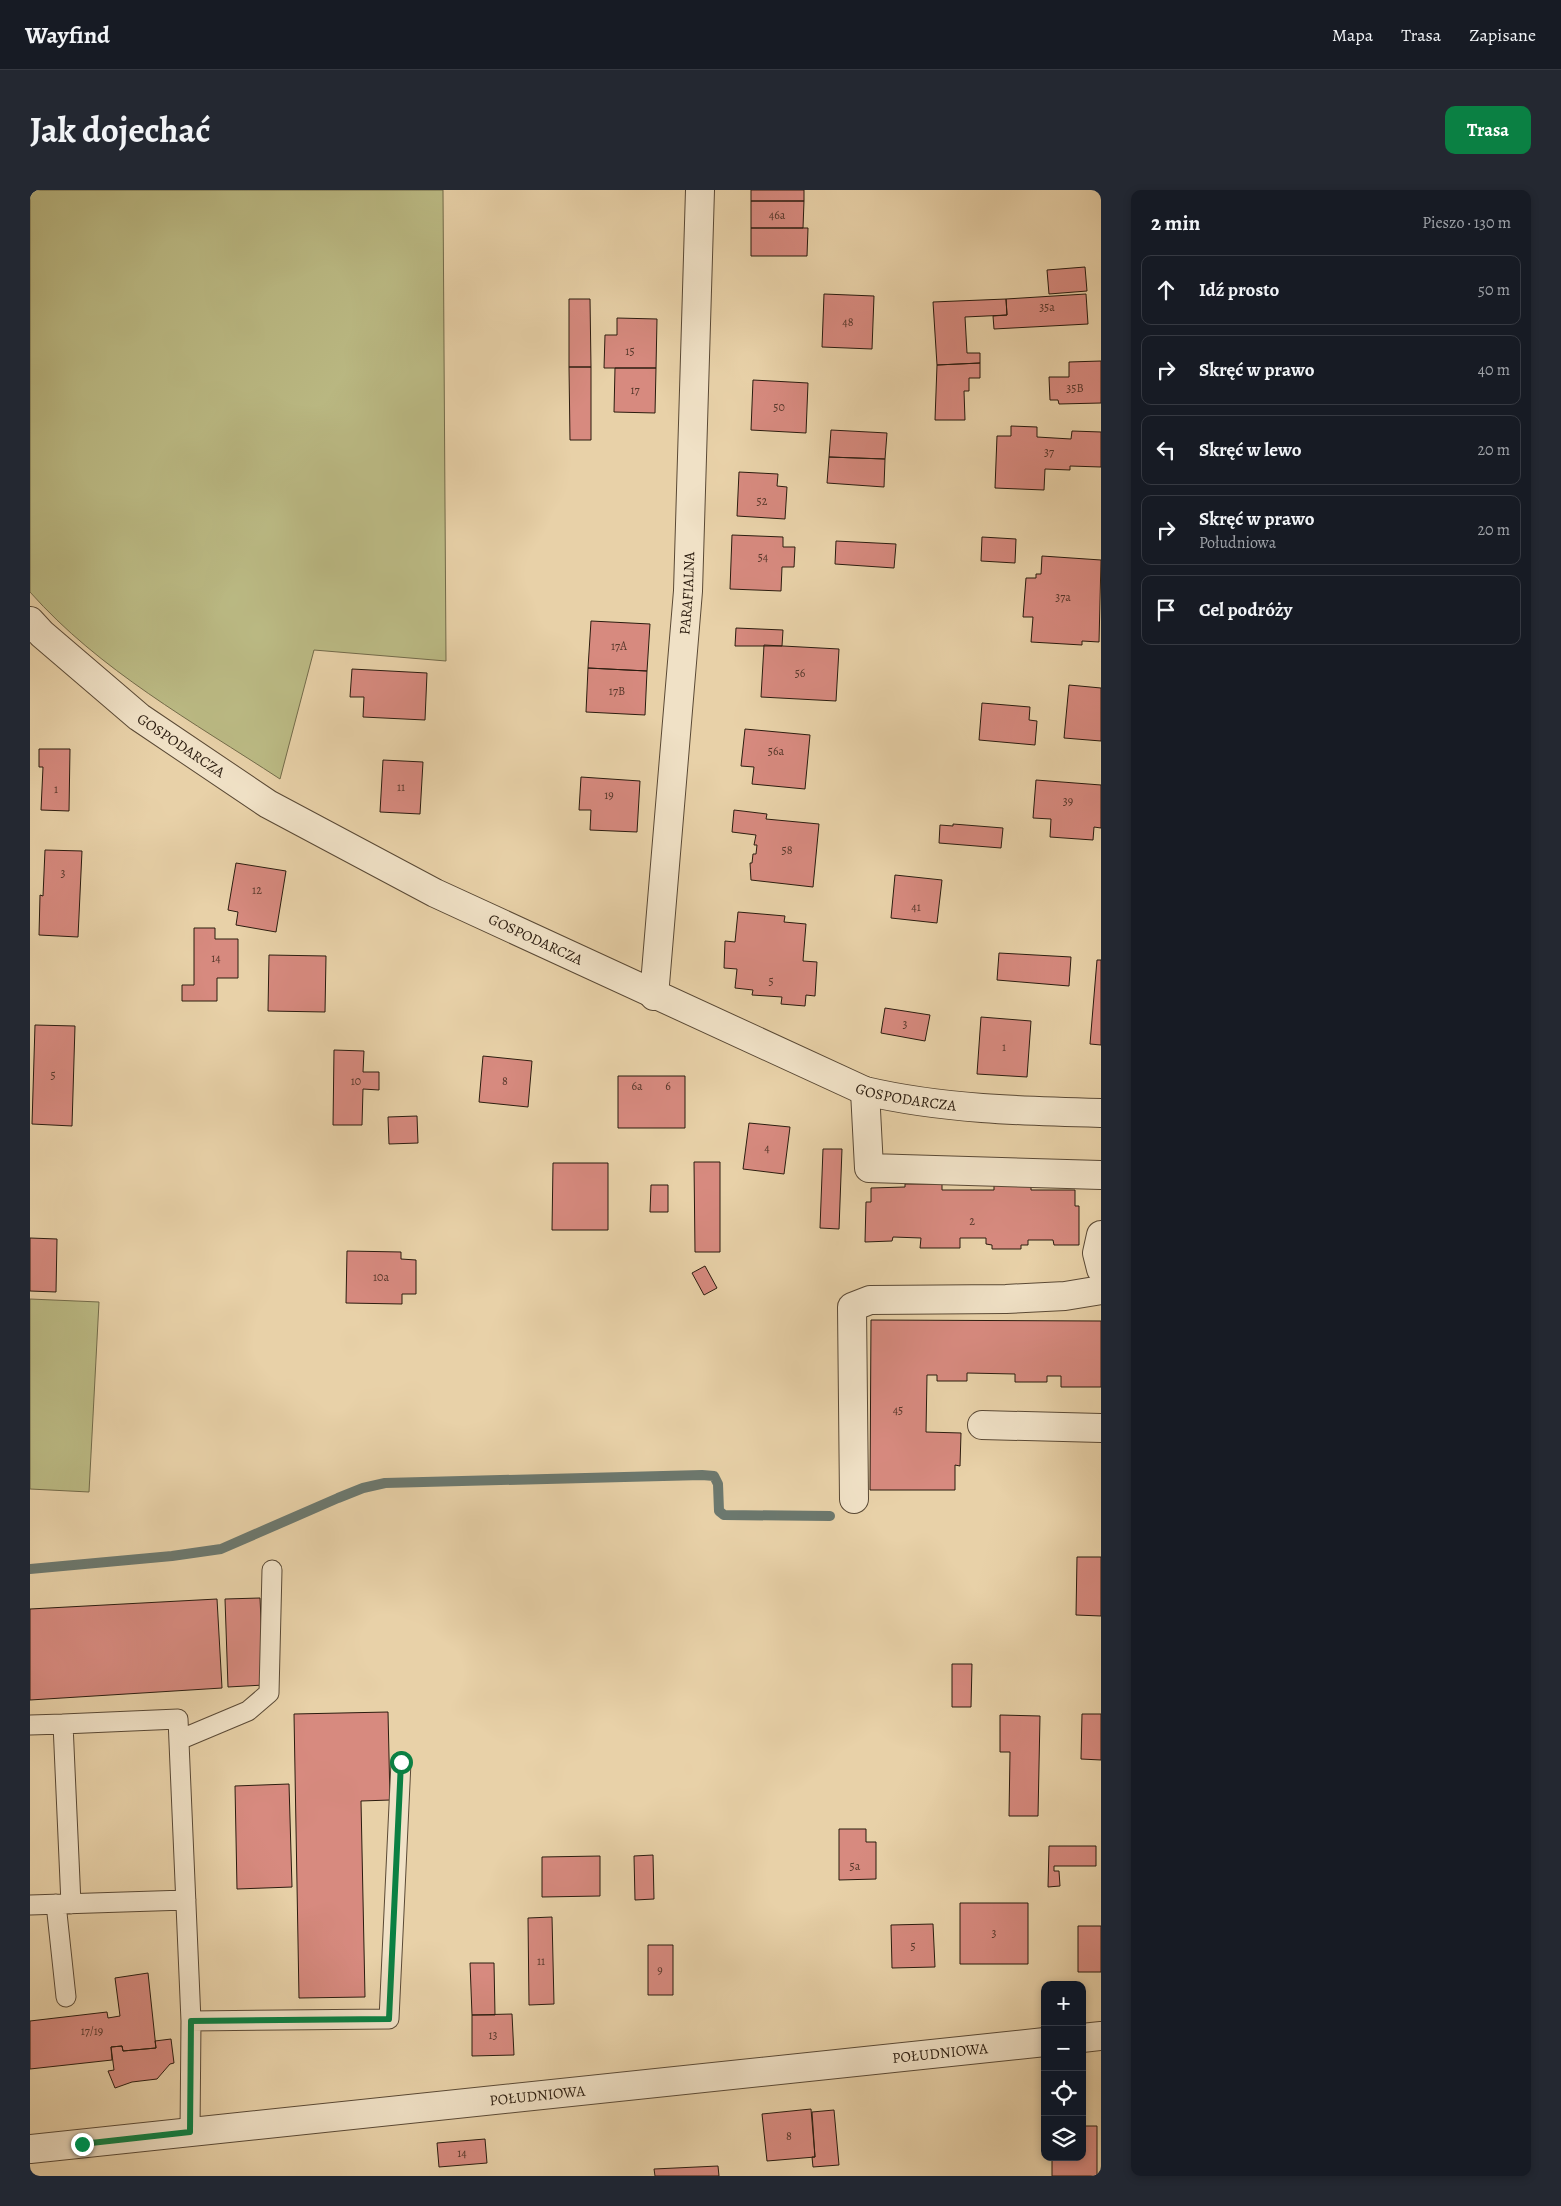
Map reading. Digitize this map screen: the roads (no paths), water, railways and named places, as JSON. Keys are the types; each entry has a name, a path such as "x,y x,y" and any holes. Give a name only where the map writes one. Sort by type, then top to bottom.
{"street":[{"name":"PARAFIALNA","path":"654,996 688,591 700,190"},
{"name":"GOSPODARCZA","path":"34,635 139,717 268,804 435,893 654,996 865,1091 900,1099 959,1107 1101,1113"},
{"path":"865,1091 869,1168 1101,1175"},
{"path":"1101,1235 1097,1253 1101,1269"},
{"path":"854,1499 852,1307 870,1300 1006,1299 1065,1296 1101,1290"},
{"path":"982,1425 1101,1428"},
{"path":"1086,2038 1101,2036"},
{"name":"POŁUDNIOWA","path":"30,2149 1041,2042"}],"lane":[{"path":"179,1740 248,1711 269,1693 272,1570"},
{"path":"30,1725 178,1719 191,2021 190,2132"},
{"path":"63,1724 63,1904 66,1996"},
{"path":"191,2021 389,2019 401,1762"},
{"path":"30,1905 186,1900"}],"waterway":[{"path":"30,1569 172,1556 221,1549 338,1498 363,1488 385,1483 702,1475 714,1476 718,1484 719,1511 724,1515 830,1516"}]}
